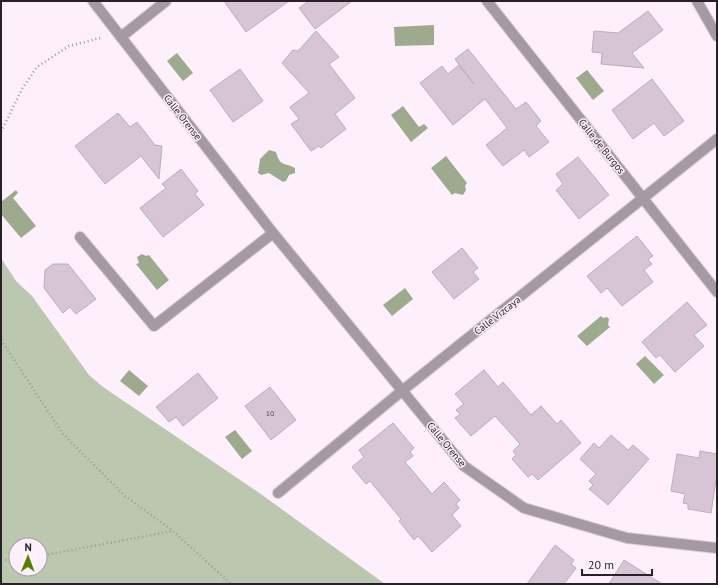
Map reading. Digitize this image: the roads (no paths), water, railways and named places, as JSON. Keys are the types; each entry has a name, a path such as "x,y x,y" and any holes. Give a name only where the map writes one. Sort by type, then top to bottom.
{"street":[{"name":"Calle Orense","path":"93,1 273,233 464,466 524,508 627,538 717,548"},
{"path":"121,37 166,1"},
{"name":"Calle de Burgos","path":"487,1 717,292"},
{"path":"697,1 717,36"},
{"name":"Calle Vizcaya","path":"278,493 403,390 717,139"},
{"path":"80,237 154,326 273,233"}]}
